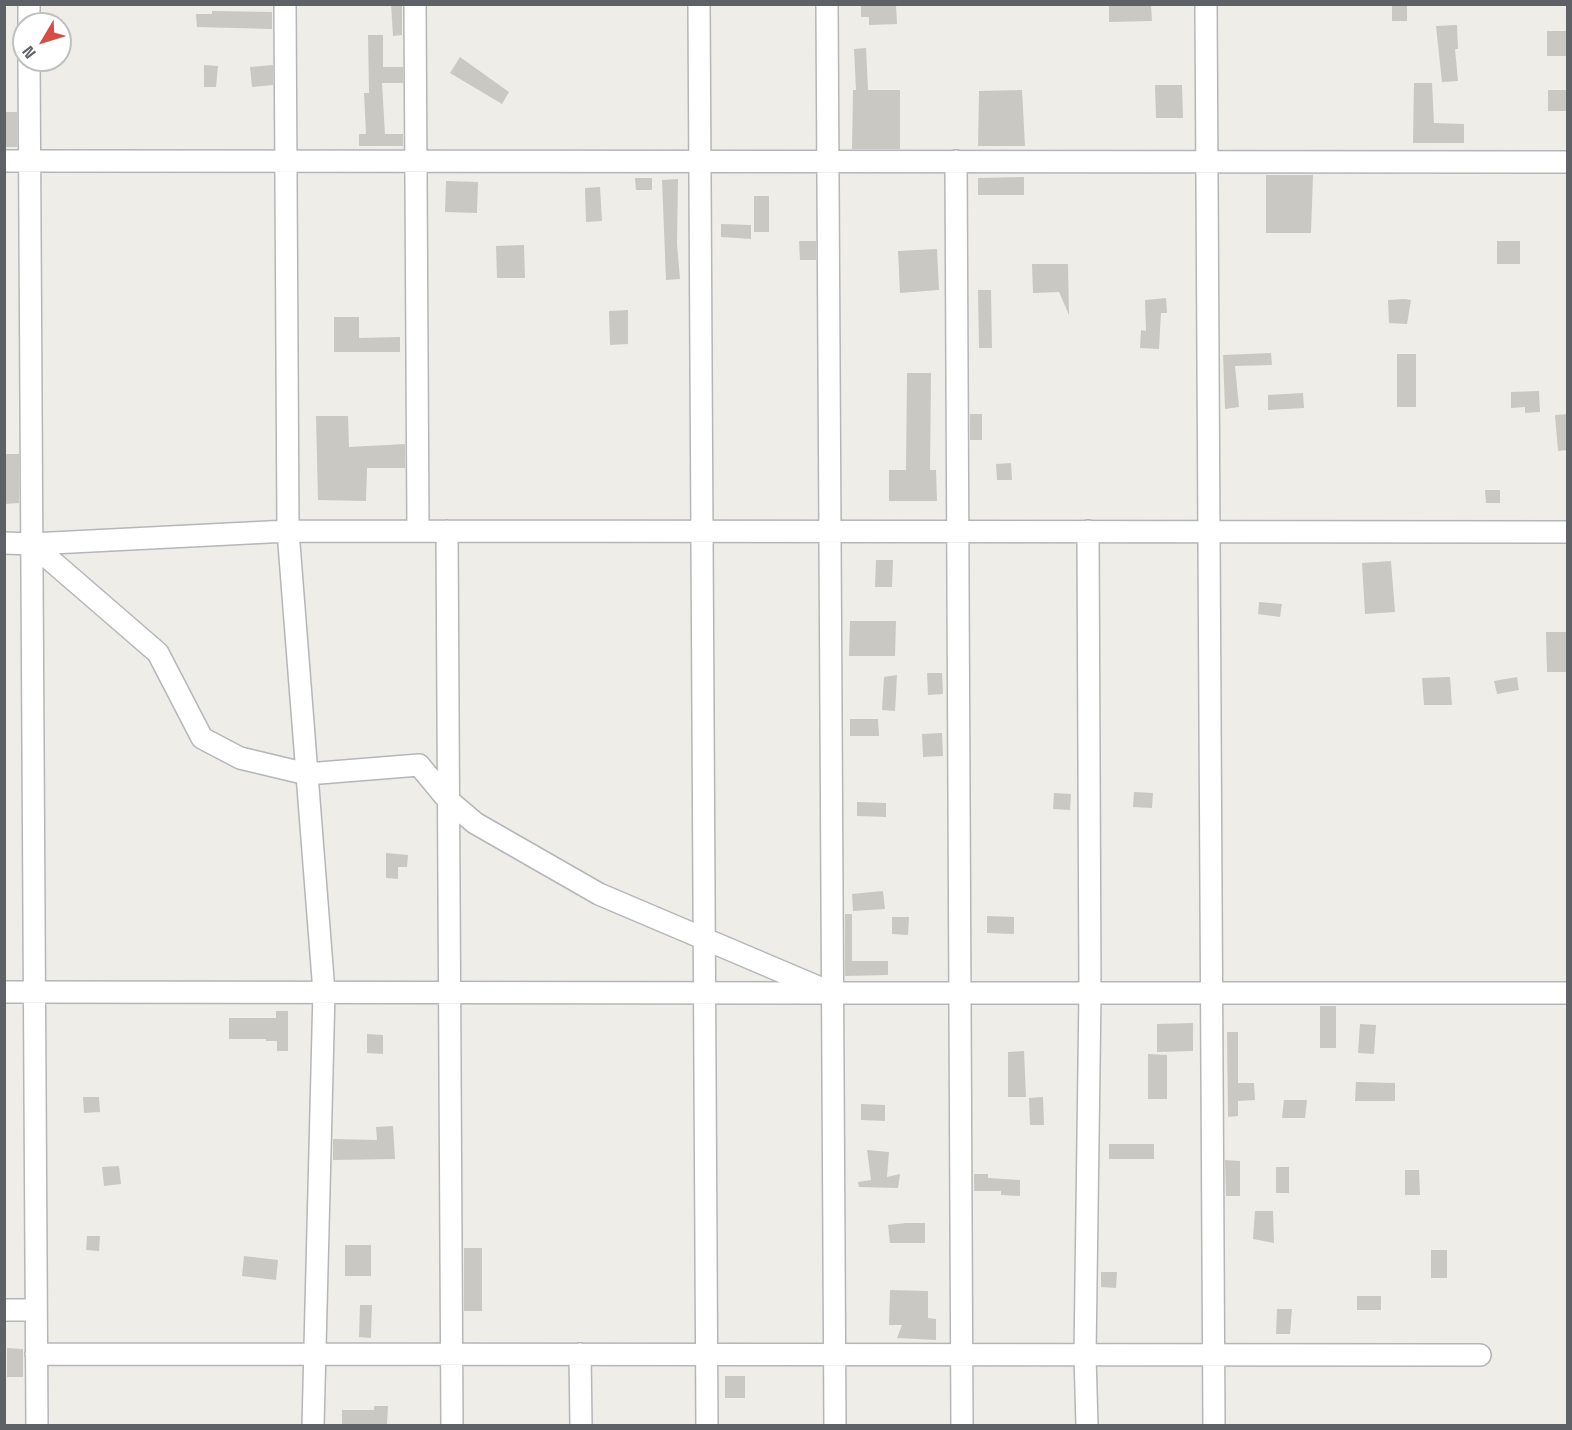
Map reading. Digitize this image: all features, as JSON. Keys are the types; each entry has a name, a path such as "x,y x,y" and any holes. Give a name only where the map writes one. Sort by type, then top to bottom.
{"street":[{"path":"285,4 288,531 324,992 313,1425"},
{"path":"415,4 418,531"},
{"path":"699,4 707,1425"},
{"path":"827,4 835,1425"},
{"path":"1206,4 1214,1425"},
{"path":"29,72 37,1425"},
{"path":"4,161 1568,162"},
{"path":"956,161 963,1425"},
{"path":"4,543 288,531 1568,532"},
{"path":"447,531 452,1425"},
{"path":"1087,1425 1085,1355 1090,993 1088,531"},
{"path":"32,543 158,653 202,738 240,758 307,774 419,765 448,800 475,823 599,894 832,993"},
{"path":"4,992 1568,993"},
{"path":"4,1310 36,1310"},
{"path":"36,1354 1480,1355"},
{"path":"580,1354 581,1425"}],"building":[{"path":"391,4 402,4 402,35 393,36"},
{"path":"861,4 896,4 897,24 869,25 869,17 861,17"},
{"path":"1392,4 1407,4 1407,21 1392,21"},
{"path":"1151,5 1152,21 1109,22 1109,6"},
{"path":"212,11 272,12 272,29 197,27 196,14 212,14"},
{"path":"1457,25 1458,49 1455,49 1458,81 1442,82 1436,26"},
{"path":"1547,31 1566,31 1566,56 1547,56"},
{"path":"368,35 383,35 383,67 403,67 403,83 382,83 385,134 403,134 403,146 359,146 359,134 366,134 364,93 369,93"},
{"path":"866,48 868,90 900,90 900,149 852,149 853,90 856,90 854,49"},
{"path":"460,57 509,92 502,104 450,73"},
{"path":"204,65 218,66 216,87 204,87"},
{"path":"273,65 273,85 252,87 250,67"},
{"path":"1414,83 1432,83 1434,123 1464,124 1464,143 1413,143"},
{"path":"1155,85 1182,85 1183,118 1156,118"},
{"path":"1022,90 1025,146 978,146 979,91"},
{"path":"1548,90 1568,90 1568,111 1548,111"},
{"path":"4,112 17,112 17,147 4,147"},
{"path":"1266,175 1313,175 1311,233 1266,233"},
{"path":"1024,177 1024,195 978,195 978,178"},
{"path":"635,178 652,178 652,190 636,190"},
{"path":"678,179 677,244 680,279 666,280 662,180"},
{"path":"446,181 478,182 477,213 445,212"},
{"path":"600,187 602,221 586,222 585,188"},
{"path":"754,196 769,196 769,232 754,232"},
{"path":"721,224 751,225 751,239 721,237"},
{"path":"799,241 816,241 816,260 800,260"},
{"path":"1497,241 1520,241 1520,264 1497,264"},
{"path":"524,245 525,278 497,278 496,246"},
{"path":"937,249 939,290 900,293 898,251"},
{"path":"1032,264 1068,264 1069,315 1059,292 1033,293"},
{"path":"978,290 991,290 992,348 979,348"},
{"path":"1166,298 1167,313 1161,313 1159,349 1140,348 1141,330 1146,331 1145,300"},
{"path":"1388,300 1411,300 1407,324 1389,323"},
{"path":"628,310 628,344 610,345 609,311"},
{"path":"334,317 359,317 359,338 400,337 400,352 334,352"},
{"path":"1271,353 1272,365 1235,366 1239,407 1225,409 1223,355"},
{"path":"1397,354 1416,354 1416,407 1397,407"},
{"path":"907,373 931,373 930,470 936,470 937,501 889,501 889,470 906,470"},
{"path":"1539,391 1540,412 1525,413 1525,407 1511,408 1511,392"},
{"path":"1303,393 1304,408 1268,410 1268,395"},
{"path":"970,414 982,414 982,440 970,440"},
{"path":"1568,414 1568,450 1558,451 1555,415"},
{"path":"316,416 348,416 349,447 405,444 405,468 367,468 366,501 318,500"},
{"path":"6,454 19,454 19,503 4,504"},
{"path":"1011,463 1012,480 997,480 996,464"},
{"path":"1485,490 1500,490 1500,503 1486,503"},
{"path":"876,560 893,560 892,587 875,587"},
{"path":"1391,561 1395,612 1365,614 1362,563"},
{"path":"1259,602 1282,604 1280,617 1258,614"},
{"path":"850,621 896,621 895,656 849,656"},
{"path":"1546,632 1568,632 1568,672 1547,672"},
{"path":"927,673 942,673 943,694 928,695"},
{"path":"897,675 895,711 882,710 884,677"},
{"path":"1450,677 1452,705 1424,705 1422,678"},
{"path":"1517,677 1519,690 1497,694 1494,681"},
{"path":"850,719 878,719 879,736 850,736"},
{"path":"942,733 943,756 923,757 922,734"},
{"path":"1134,792 1153,793 1152,808 1133,807"},
{"path":"1054,793 1071,794 1070,810 1053,809"},
{"path":"857,802 886,803 886,817 857,816"},
{"path":"386,853 408,855 407,867 398,867 398,879 386,878"},
{"path":"883,891 885,909 853,911 852,894"},
{"path":"845,914 852,914 852,961 888,961 888,975 845,976"},
{"path":"987,916 1014,917 1014,934 987,933"},
{"path":"892,917 909,917 908,935 892,934"},
{"path":"1320,1006 1336,1006 1336,1048 1320,1048"},
{"path":"276,1011 288,1011 288,1051 277,1051 277,1041 229,1039 229,1018 276,1018"},
{"path":"1193,1023 1193,1051 1157,1052 1157,1024"},
{"path":"1360,1024 1376,1025 1374,1054 1358,1053"},
{"path":"1227,1032 1238,1032 1238,1083 1254,1083 1255,1100 1238,1101 1238,1116 1228,1117"},
{"path":"367,1034 383,1035 383,1054 367,1053"},
{"path":"1024,1051 1026,1097 1008,1097 1008,1052"},
{"path":"1148,1054 1167,1055 1167,1099 1148,1099"},
{"path":"1356,1082 1395,1083 1395,1101 1355,1101"},
{"path":"83,1097 99,1097 100,1112 84,1113"},
{"path":"1043,1097 1044,1125 1030,1125 1029,1098"},
{"path":"1284,1100 1307,1100 1305,1118 1282,1118"},
{"path":"861,1104 885,1105 885,1121 861,1120"},
{"path":"393,1126 395,1159 333,1160 333,1139 377,1140 376,1127"},
{"path":"1109,1144 1154,1144 1154,1159 1109,1159"},
{"path":"867,1150 889,1152 887,1177 900,1174 898,1188 859,1187 858,1182 871,1180"},
{"path":"1225,1160 1240,1161 1240,1196 1226,1196"},
{"path":"119,1166 121,1184 104,1186 102,1167"},
{"path":"1276,1167 1289,1167 1289,1193 1276,1193"},
{"path":"1405,1170 1419,1170 1420,1195 1405,1195"},
{"path":"974,1174 988,1174 988,1178 1020,1180 1020,1196 1001,1195 1001,1191 974,1191"},
{"path":"1255,1211 1273,1211 1274,1243 1253,1239"},
{"path":"925,1223 925,1243 890,1243 888,1225"},
{"path":"87,1236 100,1236 99,1251 86,1250"},
{"path":"345,1245 371,1245 371,1276 345,1276"},
{"path":"464,1248 482,1248 482,1311 464,1311"},
{"path":"1431,1250 1447,1250 1447,1278 1431,1278"},
{"path":"244,1256 278,1260 276,1280 242,1276"},
{"path":"1101,1272 1117,1272 1116,1288 1101,1287"},
{"path":"890,1290 928,1291 928,1318 936,1319 936,1340 897,1338 902,1325 889,1325"},
{"path":"1357,1296 1381,1296 1381,1310 1357,1310"},
{"path":"360,1305 372,1305 371,1338 359,1337"},
{"path":"1277,1309 1292,1309 1290,1334 1276,1334"},
{"path":"7,1348 23,1349 23,1377 7,1377"},
{"path":"725,1376 745,1376 745,1398 725,1398"},
{"path":"374,1406 388,1406 387,1425 342,1425 342,1410 374,1410"}]}
